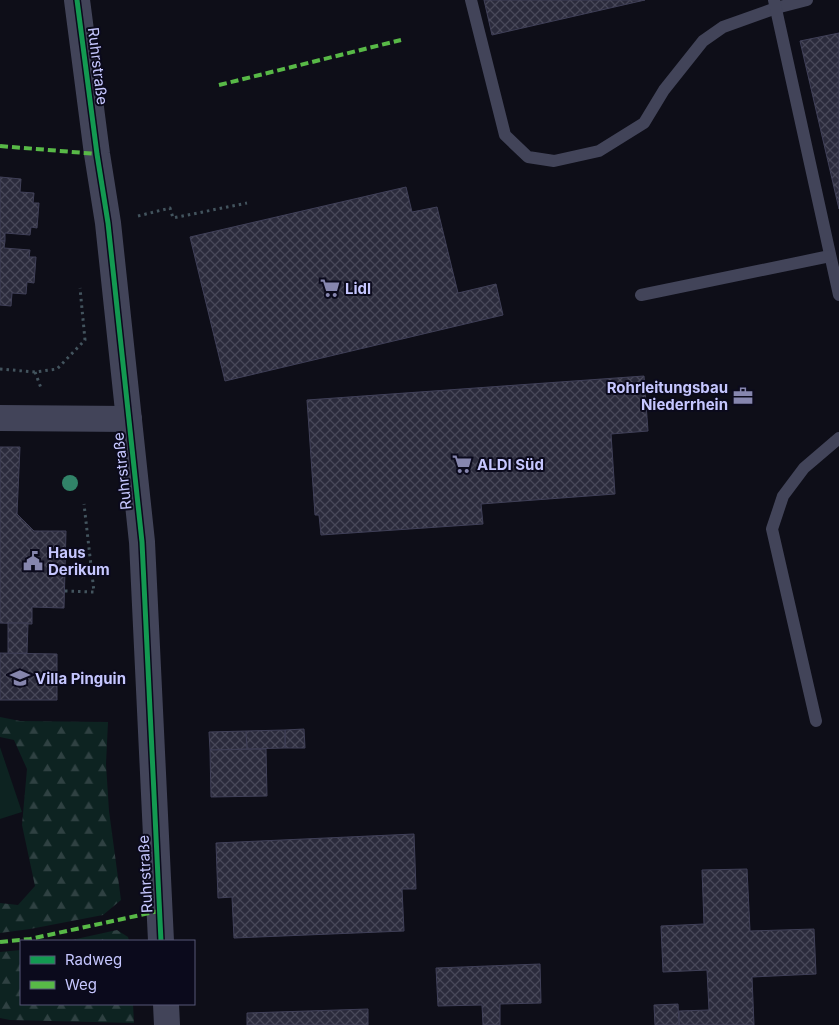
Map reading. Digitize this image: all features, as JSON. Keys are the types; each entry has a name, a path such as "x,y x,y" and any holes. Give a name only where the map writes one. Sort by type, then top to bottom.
{"street":[{"name":"Ruhrstraße","path":"77,0 108,223 142,542 161,940"},
{"path":"0,418 129,419"},
{"path":"166,1005 167,1025"}],"lane":[{"path":"471,0 505,136 528,157 554,161 599,150 644,123 664,90 703,41 723,27 775,4 807,0"},
{"path":"775,4 839,295"},
{"path":"641,295 830,256"},
{"path":"816,721 772,529 783,496 804,468 839,438"}],"path":[{"path":"108,223 170,208 173,218 247,203"},
{"path":"0,369 35,372 57,369 85,340 80,288"},
{"path":"65,591 94,592 84,504"}],"green space":[{"path":"0,717 20,721 108,722 106,764 109,811 121,900 103,915 0,933 0,903 18,905 35,886 22,825 27,769 14,740 0,737"},
{"path":"0,747 22,812 0,819"},
{"path":"117,930 128,937 129,940 72,940"},
{"path":"20,950 20,1005 133,1005 134,1023 10,1020 0,1018 0,952"}],"building":[{"path":"484,0 645,0 492,35"},
{"path":"839,33 839,209 800,41"},
{"path":"0,177 21,179 20,192 34,193 33,203 39,203 37,228 31,227 30,235 5,233 5,241 0,241"},
{"name":"Lidl","path":"406,187 412,212 437,207 458,293 496,284 503,315 225,381 190,237"},
{"path":"0,241 5,241 4,248 30,250 29,257 36,257 34,283 27,282 26,294 12,293 11,306 0,305"},
{"name":"ALDI Süd","path":"644,376 648,431 611,434 615,494 481,504 483,524 321,535 319,515 315,515 307,400"},
{"name":"Haus Derikum","path":"0,447 20,447 17,514 34,531 66,531 64,608 32,607 32,624 0,623"},
{"path":"8,623 28,623 27,653 8,654"},
{"path":"0,653 57,654 57,700 0,700"},
{"path":"304,729 305,748 285,748 285,730"},
{"path":"285,730 285,748 247,749 246,731"},
{"path":"246,731 247,749 210,750 209,732"},
{"path":"266,749 267,796 211,797 210,750"},
{"path":"414,834 416,889 402,889 404,931 234,938 232,897 218,898 216,843"},
{"path":"747,869 750,931 814,929 816,974 752,977 754,1025 679,1025 679,1011 709,1010 707,970 663,972 661,926 704,924 702,870"},
{"path":"540,964 541,1003 500,1004 500,1025 483,1025 482,1005 438,1006 436,968"},
{"path":"678,1004 679,1025 655,1025 654,1005"},
{"path":"368,1009 368,1025 247,1025 247,1013"}],"marked path":[{"path":"219,85 401,40"},
{"path":"0,146 97,154"},
{"path":"0,942 30,939 159,911"}],"cycle path":[{"path":"77,0 108,223 142,542 161,940"}],"place":[{"name":"Lidl","path":"330,288"},
{"name":"Rohrleitungsbau Niederrhein","path":"743,396"},
{"name":"ALDI Süd","path":"462,464"},
{"name":"Haus Derikum","path":"33,561"},
{"name":"Villa Pinguin","path":"20,678"}]}
